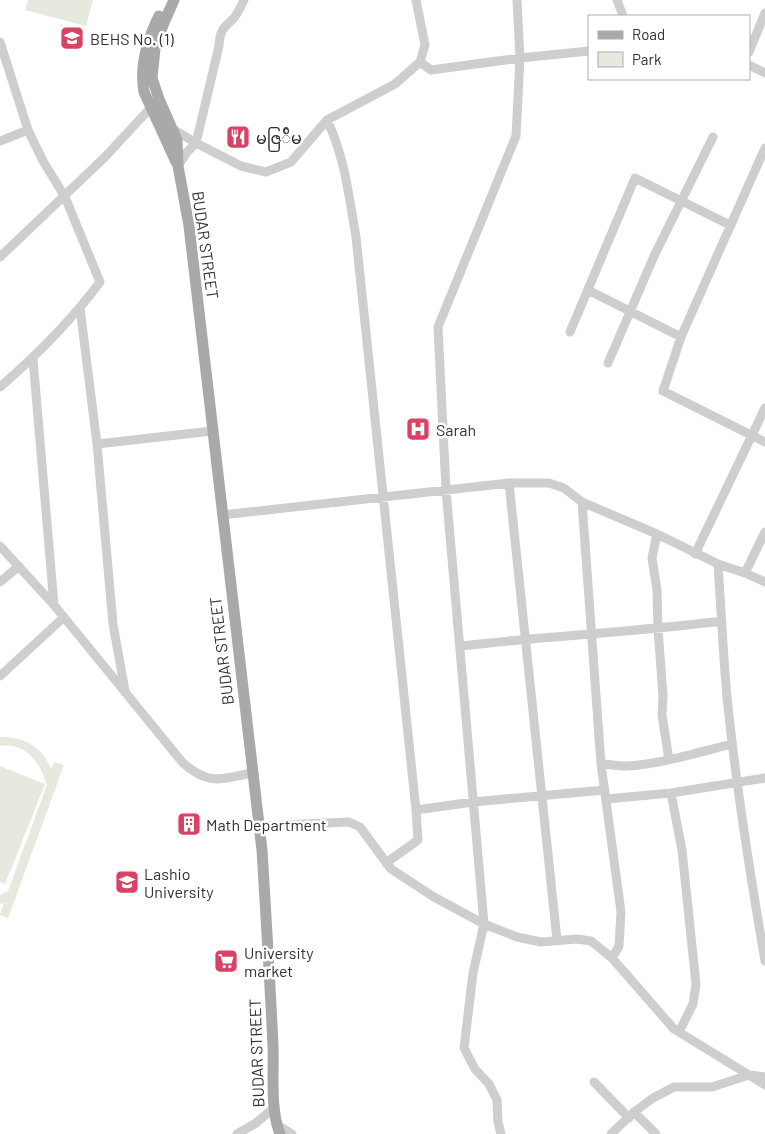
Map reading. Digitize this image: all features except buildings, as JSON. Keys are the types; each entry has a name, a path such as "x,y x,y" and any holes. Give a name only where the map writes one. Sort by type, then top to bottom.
{"main road":[{"path":"167,0 146,47 142,70 144,92 155,103 173,130 177,140 178,166"},
{"path":"174,0 155,49 152,78 155,103 166,142 178,166"},
{"name":"BUDAR STREET","path":"178,166 189,226 259,826 268,921 275,1107 278,1129"}],"street":[{"path":"178,166 187,152 196,143 219,46 220,33 226,24 235,17 244,0"},
{"path":"173,130 241,166 266,172 290,162 327,120 396,84 420,62 425,45 416,0"},
{"path":"501,1134 498,1122 497,1100 489,1084 475,1069 464,1048 473,973 484,924 446,490 438,327 516,136 520,58 517,0"},
{"path":"618,0 623,15"},
{"path":"750,50 765,13"},
{"path":"0,42 28,130 65,197 100,282 80,308 33,359 0,387"},
{"path":"420,62 431,70 588,51"},
{"path":"750,66 765,73"},
{"path":"0,257 105,158 155,103"},
{"path":"327,120 335,137 346,179 356,238 416,810 418,840 386,863"},
{"path":"0,140 28,130"},
{"path":"608,363 654,256 713,137"},
{"path":"765,148 681,337 663,391 765,442"},
{"path":"570,332 635,178 730,225"},
{"path":"588,290 681,337"},
{"path":"80,308 97,444 114,624 125,690"},
{"path":"33,359 54,605"},
{"path":"695,554 765,408"},
{"path":"97,444 212,432"},
{"path":"509,483 557,940"},
{"path":"222,515 509,483 549,483 564,488 582,502 657,534 695,554 765,582"},
{"path":"582,502 602,764 621,912 619,946 612,958"},
{"path":"745,573 765,532"},
{"path":"657,534 652,558 657,590 663,696 662,715 668,760"},
{"path":"0,546 54,605 183,763 197,775 212,779 252,773"},
{"path":"718,564 732,744 747,860 765,961"},
{"path":"0,582 19,566"},
{"path":"1,673 64,618"},
{"path":"460,646 526,638 658,629 722,621"},
{"path":"602,764 625,766 668,760 732,744"},
{"path":"416,810 541,795 672,793 765,778"},
{"path":"672,793 682,850 696,984 694,1004 679,1032"},
{"path":"259,826 350,822 360,827 391,869 434,897 484,924 516,937 542,942 577,939 591,941 612,958 674,1029 765,1085"},
{"path":"612,1134 631,1115 653,1098 674,1087 712,1087 749,1075 765,1077"},
{"path":"594,1082 631,1115 656,1134"},
{"path":"237,1134 256,1123 275,1107"},
{"path":"278,1129 292,1134"}],"green space":[{"path":"28,0 93,0 86,26 25,10"},
{"path":"0,737 17,738 31,744 43,755 51,769 54,762 64,765 8,918 0,915 4,903 0,904 0,895 8,891 47,785 40,769 31,756 18,747 0,746"},
{"path":"0,766 45,784 5,884 0,882"}],"place":[{"name":"BEHS No. (1)","path":"72,38"},
{"name":"မဇြ်ိမ","path":"238,137"},
{"name":"Sarah","path":"418,429"},
{"name":"Math Department","path":"189,824"},
{"name":"Lashio University","path":"127,882"},
{"name":"University market","path":"226,961"}]}
